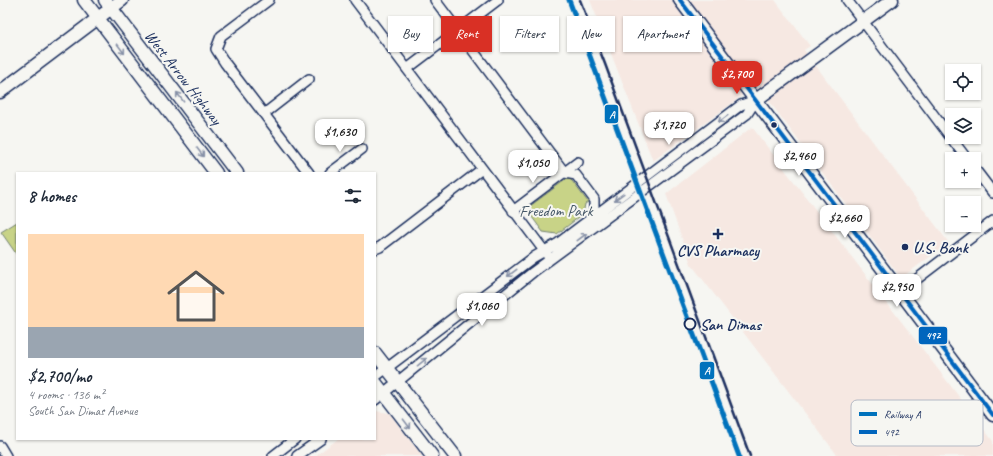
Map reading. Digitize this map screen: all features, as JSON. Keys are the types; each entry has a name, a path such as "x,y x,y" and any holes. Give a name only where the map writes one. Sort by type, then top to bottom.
{"main road":[{"name":"West Arrow Highway","path":"84,0 215,172"},
{"path":"0,92 97,18 108,4 122,0"},
{"path":"680,0 982,400"},
{"path":"756,100 892,0"},
{"name":"West Arrow Highway","path":"108,4 236,172"},
{"path":"376,355 455,456"},
{"path":"376,386 379,396 432,456"},
{"path":"983,402 993,415"}],"street":[{"path":"269,0 221,36 216,48 308,172"},
{"path":"355,0 551,260"},
{"path":"435,0 447,16"},
{"path":"477,16 498,0"},
{"path":"847,0 962,152"},
{"path":"407,69 441,43"},
{"path":"474,52 565,173 576,174 594,199 594,216"},
{"path":"264,114 309,79"},
{"path":"376,375 534,256 557,244 741,105 756,100"},
{"path":"379,396 551,260 747,114 756,100"},
{"path":"331,172 362,149"},
{"path":"513,211 578,162"},
{"path":"376,248 380,247 482,169"},
{"path":"981,177 993,193"},
{"path":"900,292 993,221"},
{"path":"273,456 294,440"},
{"path":"297,456 320,440"},
{"path":"0,446 6,456"}],"shaded area":[{"path":"590,0 775,0 810,46 804,50 949,243 901,278 757,85 653,161 610,52 615,52 615,16 596,16"},
{"path":"752,127 962,400 851,400 851,446 983,446 983,428 993,441 993,456 838,456 691,264 666,194"},
{"path":"376,411 389,413 422,456 315,456 337,440 376,440"}],"green space":[{"name":"Freedom Park","path":"569,177 588,202 585,204 583,214 557,234 543,232 526,209"},
{"path":"16,223 16,254 1,232"}],"railway":[{"path":"580,0 750,456"}],"rail line":[{"name":"A","path":"569,0 739,456"}],"transit line":[{"name":"492","path":"680,0 982,400"},
{"name":"492","path":"983,402 993,415"}],"place":[{"name":"CVS Pharmacy","path":"718,234"},
{"name":"U.S. Bank","path":"905,247"},
{"name":"San Dimas","path":"690,324"}]}
